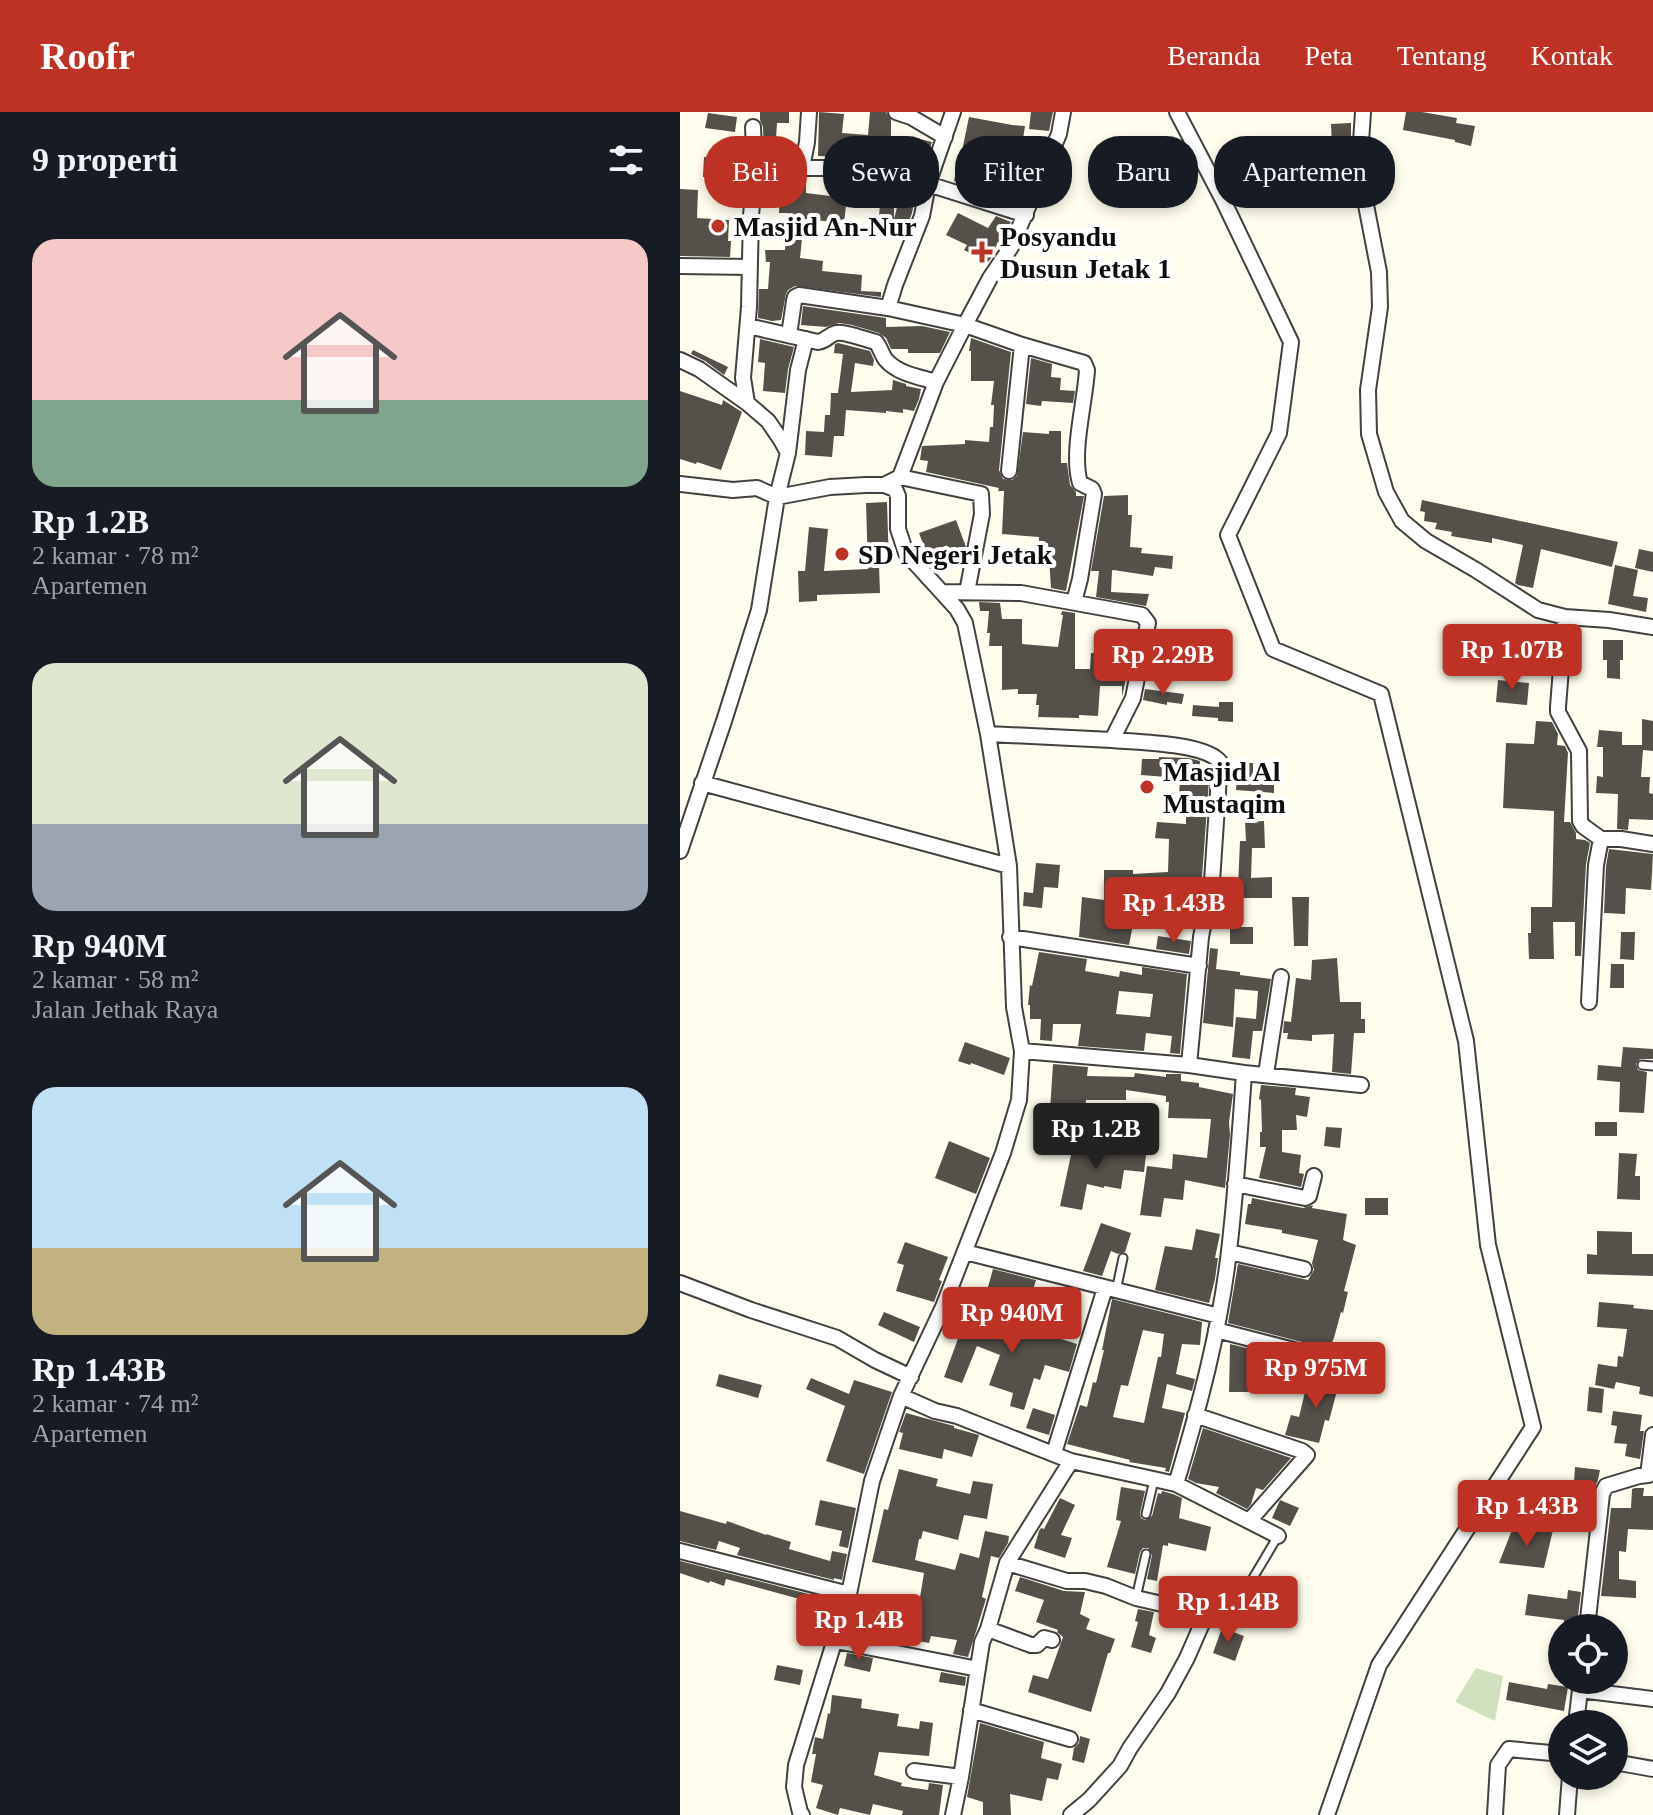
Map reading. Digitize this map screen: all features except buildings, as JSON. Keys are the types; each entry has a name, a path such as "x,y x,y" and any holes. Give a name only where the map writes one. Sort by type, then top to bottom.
{"street":[{"path":"807,142 809,112"},
{"path":"896,112 945,137"},
{"path":"939,154 953,112"},
{"path":"900,477 936,382 1026,215 1059,134 1063,112"},
{"path":"1177,112 1291,342 1279,433 1228,535 1273,649 1381,694 1466,1041 1488,1245 1533,1427 1379,1665 1327,1815"},
{"path":"1363,112 1363,176 1380,295 1368,390 1369,434 1386,492 1402,521 1426,541 1538,610 1565,617 1653,627"},
{"path":"753,127 753,136"},
{"path":"939,187 1026,215"},
{"path":"747,403 743,378 752,208"},
{"path":"888,308 924,208"},
{"path":"680,266 750,267"},
{"path":"789,335 794,301 799,295 888,308 965,325 1084,363 1087,370 1077,467 1080,483 1092,489 1094,494 1074,602"},
{"path":"748,326 822,342 839,332 876,342 883,357 895,369 936,382"},
{"path":"680,851 759,610 777,497 788,453 798,370 806,339"},
{"path":"1009,471 1022,345"},
{"path":"680,360 699,369 768,421 788,453"},
{"path":"884,485 900,477 981,494 982,514 967,592"},
{"path":"680,484 733,490 757,488 777,497 830,487 884,485 895,489 898,496 898,529 906,553 957,609 965,623 988,734 1009,866 1014,1007 1022,1051 1019,1100 1003,1153 965,1252 901,1396 872,1481 849,1594 796,1765 794,1787 802,1815"},
{"path":"942,592 1021,593 1142,615 1148,623 1133,698 1112,740"},
{"path":"1565,617 1558,712 1579,751 1580,821 1601,839 1653,844"},
{"path":"988,734 1161,744 1196,749 1220,762 1212,881 1201,937 1189,1065"},
{"path":"702,783 1009,866"},
{"path":"1589,1002 1596,865 1601,839"},
{"path":"1010,937 1199,966"},
{"path":"1266,1074 1281,977"},
{"path":"1022,1051 1189,1065 1361,1085"},
{"path":"1176,1484 1218,1323 1229,1252 1244,1073"},
{"path":"1235,1184 1305,1198 1309,1196 1314,1176"},
{"path":"965,1252 1111,1290 1329,1359"},
{"path":"1229,1252 1304,1269"},
{"path":"680,1283 837,1338 911,1377"},
{"path":"1054,1453 1111,1290"},
{"path":"901,1396 1071,1461 1176,1484 1278,1536"},
{"path":"1195,1415 1307,1455 1249,1521"},
{"path":"1589,1614 1602,1494 1606,1486 1650,1476 1653,1435"},
{"path":"953,1815 982,1642 1007,1563 1071,1461"},
{"path":"680,1551 849,1594"},
{"path":"1007,1563 1067,1581 1106,1586 1136,1598 1177,1607 1204,1619 1168,1693 1120,1766 1071,1815"},
{"path":"988,1629 1031,1645 1037,1645 1044,1638 1052,1640"},
{"path":"836,1641 978,1669"},
{"path":"1627,1694 1653,1699"},
{"path":"971,1710 1070,1739"},
{"path":"1495,1815 1498,1765 1509,1749 1548,1753"},
{"path":"1628,1765 1653,1769"},
{"path":"914,1771 961,1777"},
{"path":"1567,1815 1569,1790"}],"lane":[{"path":"1642,1065 1653,1066"},
{"path":"1111,1290 1123,1258"},
{"path":"1146,1514 1154,1480"},
{"path":"1253,1578 1278,1536"},
{"path":"1136,1598 1146,1554"}],"green space":[{"path":"1476,1668 1503,1676 1495,1721 1455,1702"}],"place":[{"name":"Masjid An-Nur","path":"718,226"},
{"name":"Posyandu Dusun Jetak 1","path":"982,252"},
{"name":"SD Negeri Jetak","path":"842,554"},
{"name":"Masjid Al Mustaqim","path":"1147,787"}]}
